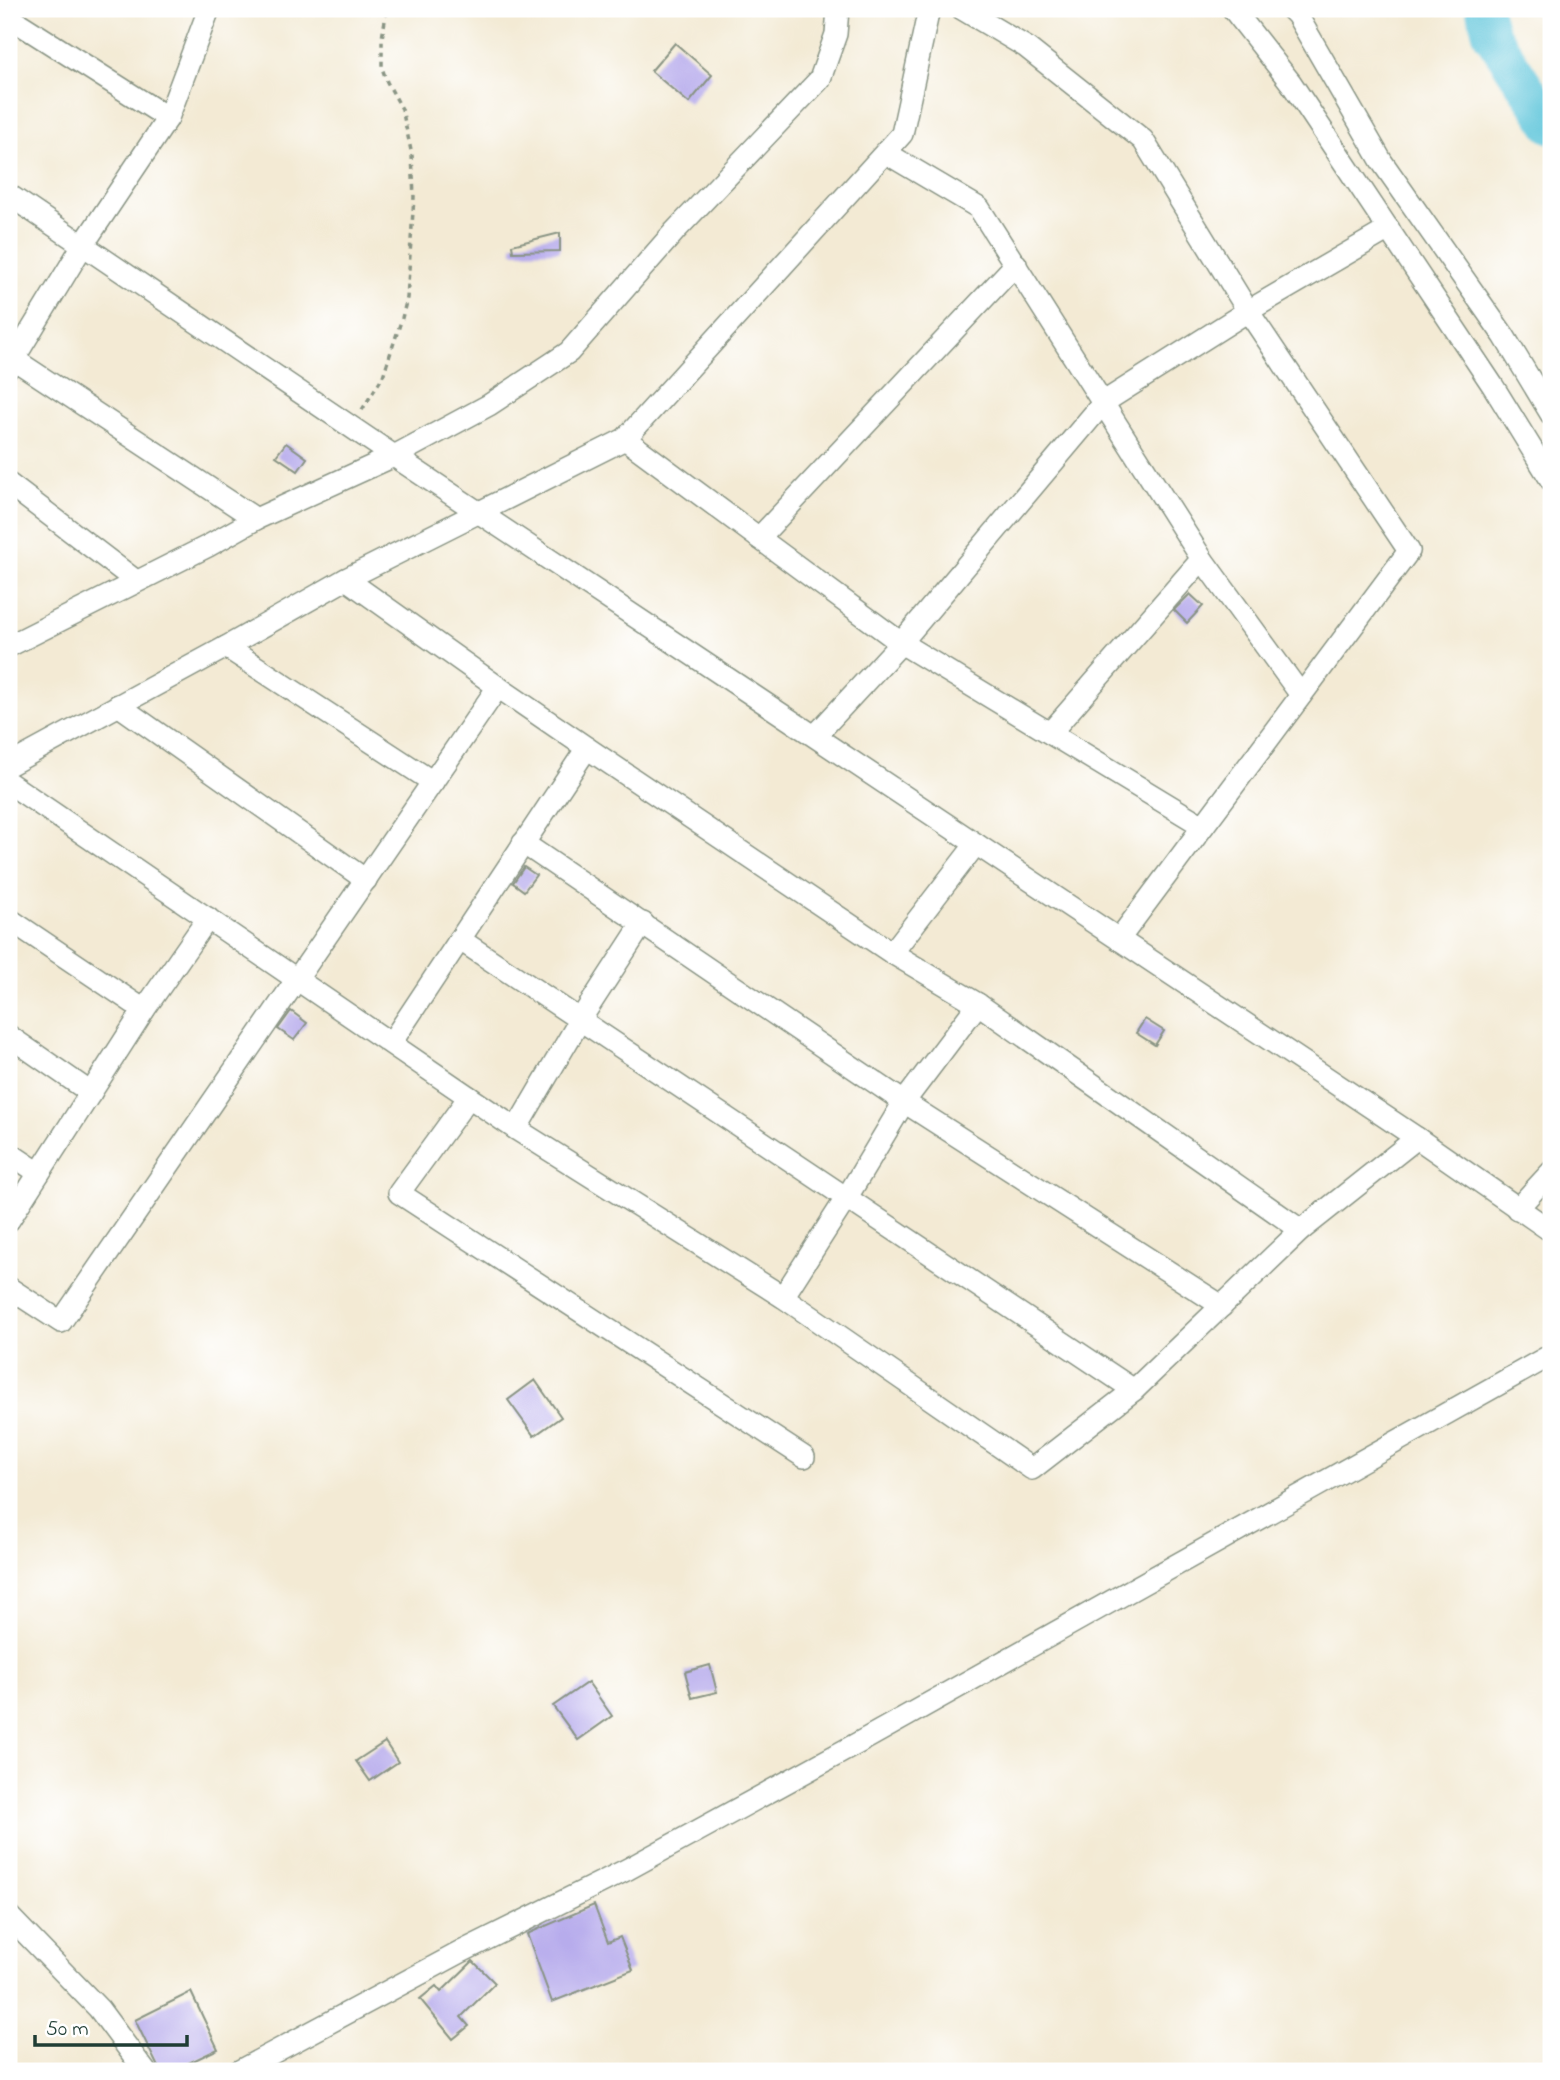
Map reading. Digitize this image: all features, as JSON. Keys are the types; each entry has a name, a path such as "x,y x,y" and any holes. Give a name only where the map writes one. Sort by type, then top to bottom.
{"street":[{"path":"209,9 168,118 83,244 11,361 256,519"},
{"path":"13,639 208,546 256,519 394,456 489,405 569,352 675,230 820,79 836,34 838,9"},
{"path":"9,765 226,648 346,579 625,439 902,134 929,9"},
{"path":"962,9 1026,47 1143,140 1248,311 1409,551 1119,939"},
{"path":"1233,9 1291,83 1493,386 1551,480"},
{"path":"1291,9 1382,162 1504,336 1551,414"},
{"path":"9,17 168,118"},
{"path":"886,153 979,208 1202,559 1301,695"},
{"path":"9,195 394,456 1417,1138 1551,1231"},
{"path":"815,736 901,643 1104,402 1248,311 1389,229"},
{"path":"759,538 1016,264"},
{"path":"625,439 901,643 1203,826"},
{"path":"9,484 136,581"},
{"path":"1050,733 1202,559"},
{"path":"346,579 587,748 892,953 978,1004 1301,1230"},
{"path":"226,648 433,782"},
{"path":"9,1288 61,1322 498,687"},
{"path":"118,705 366,880"},
{"path":"391,1042 587,748"},
{"path":"9,783 516,1129 783,1297 1032,1469 1134,1390 1301,1230 1417,1138"},
{"path":"523,844 904,1102 1222,1306"},
{"path":"892,953 976,844"},
{"path":"9,1220 144,1010 208,918"},
{"path":"9,919 144,1010"},
{"path":"516,1129 580,1020 643,923"},
{"path":"459,939 1134,1390"},
{"path":"783,1297 904,1102 978,1004"},
{"path":"9,1036 91,1093"},
{"path":"469,1097 399,1193 804,1457"},
{"path":"9,1153 39,1173"},
{"path":"1517,1209 1551,1172"},
{"path":"239,2071 461,1952 628,1869 1551,1355"},
{"path":"9,1916 99,2009 145,2071"}],"path":[{"path":"352,427 383,376 399,332 407,298 414,183 412,155 402,109 382,68 382,38 387,9"}],"building":[{"path":"675,43 712,75 689,103 651,71"},
{"path":"560,233 560,251 513,252 512,245"},
{"path":"286,443 307,458 298,471 276,456"},
{"path":"1190,594 1203,606 1187,623 1174,610"},
{"path":"524,867 536,875 524,891 513,883"},
{"path":"291,1011 307,1023 294,1040 278,1029"},
{"path":"1145,1019 1164,1031 1155,1045 1136,1033"},
{"path":"535,1380 561,1417 534,1436 508,1400"},
{"path":"710,1665 717,1692 692,1698 685,1672"},
{"path":"588,1682 612,1716 578,1740 553,1706"},
{"path":"385,1742 398,1762 370,1781 356,1761"},
{"path":"594,1905 608,1942 620,1937 633,1970 552,2002 527,1934"},
{"path":"473,1961 495,1983 461,2017 469,2026 453,2039 420,1999 436,1986 441,1992"},
{"path":"191,1992 218,2049 172,2071 160,2071 135,2020"}],"waterway":[{"path":"1484,9 1491,34 1551,125"}]}
